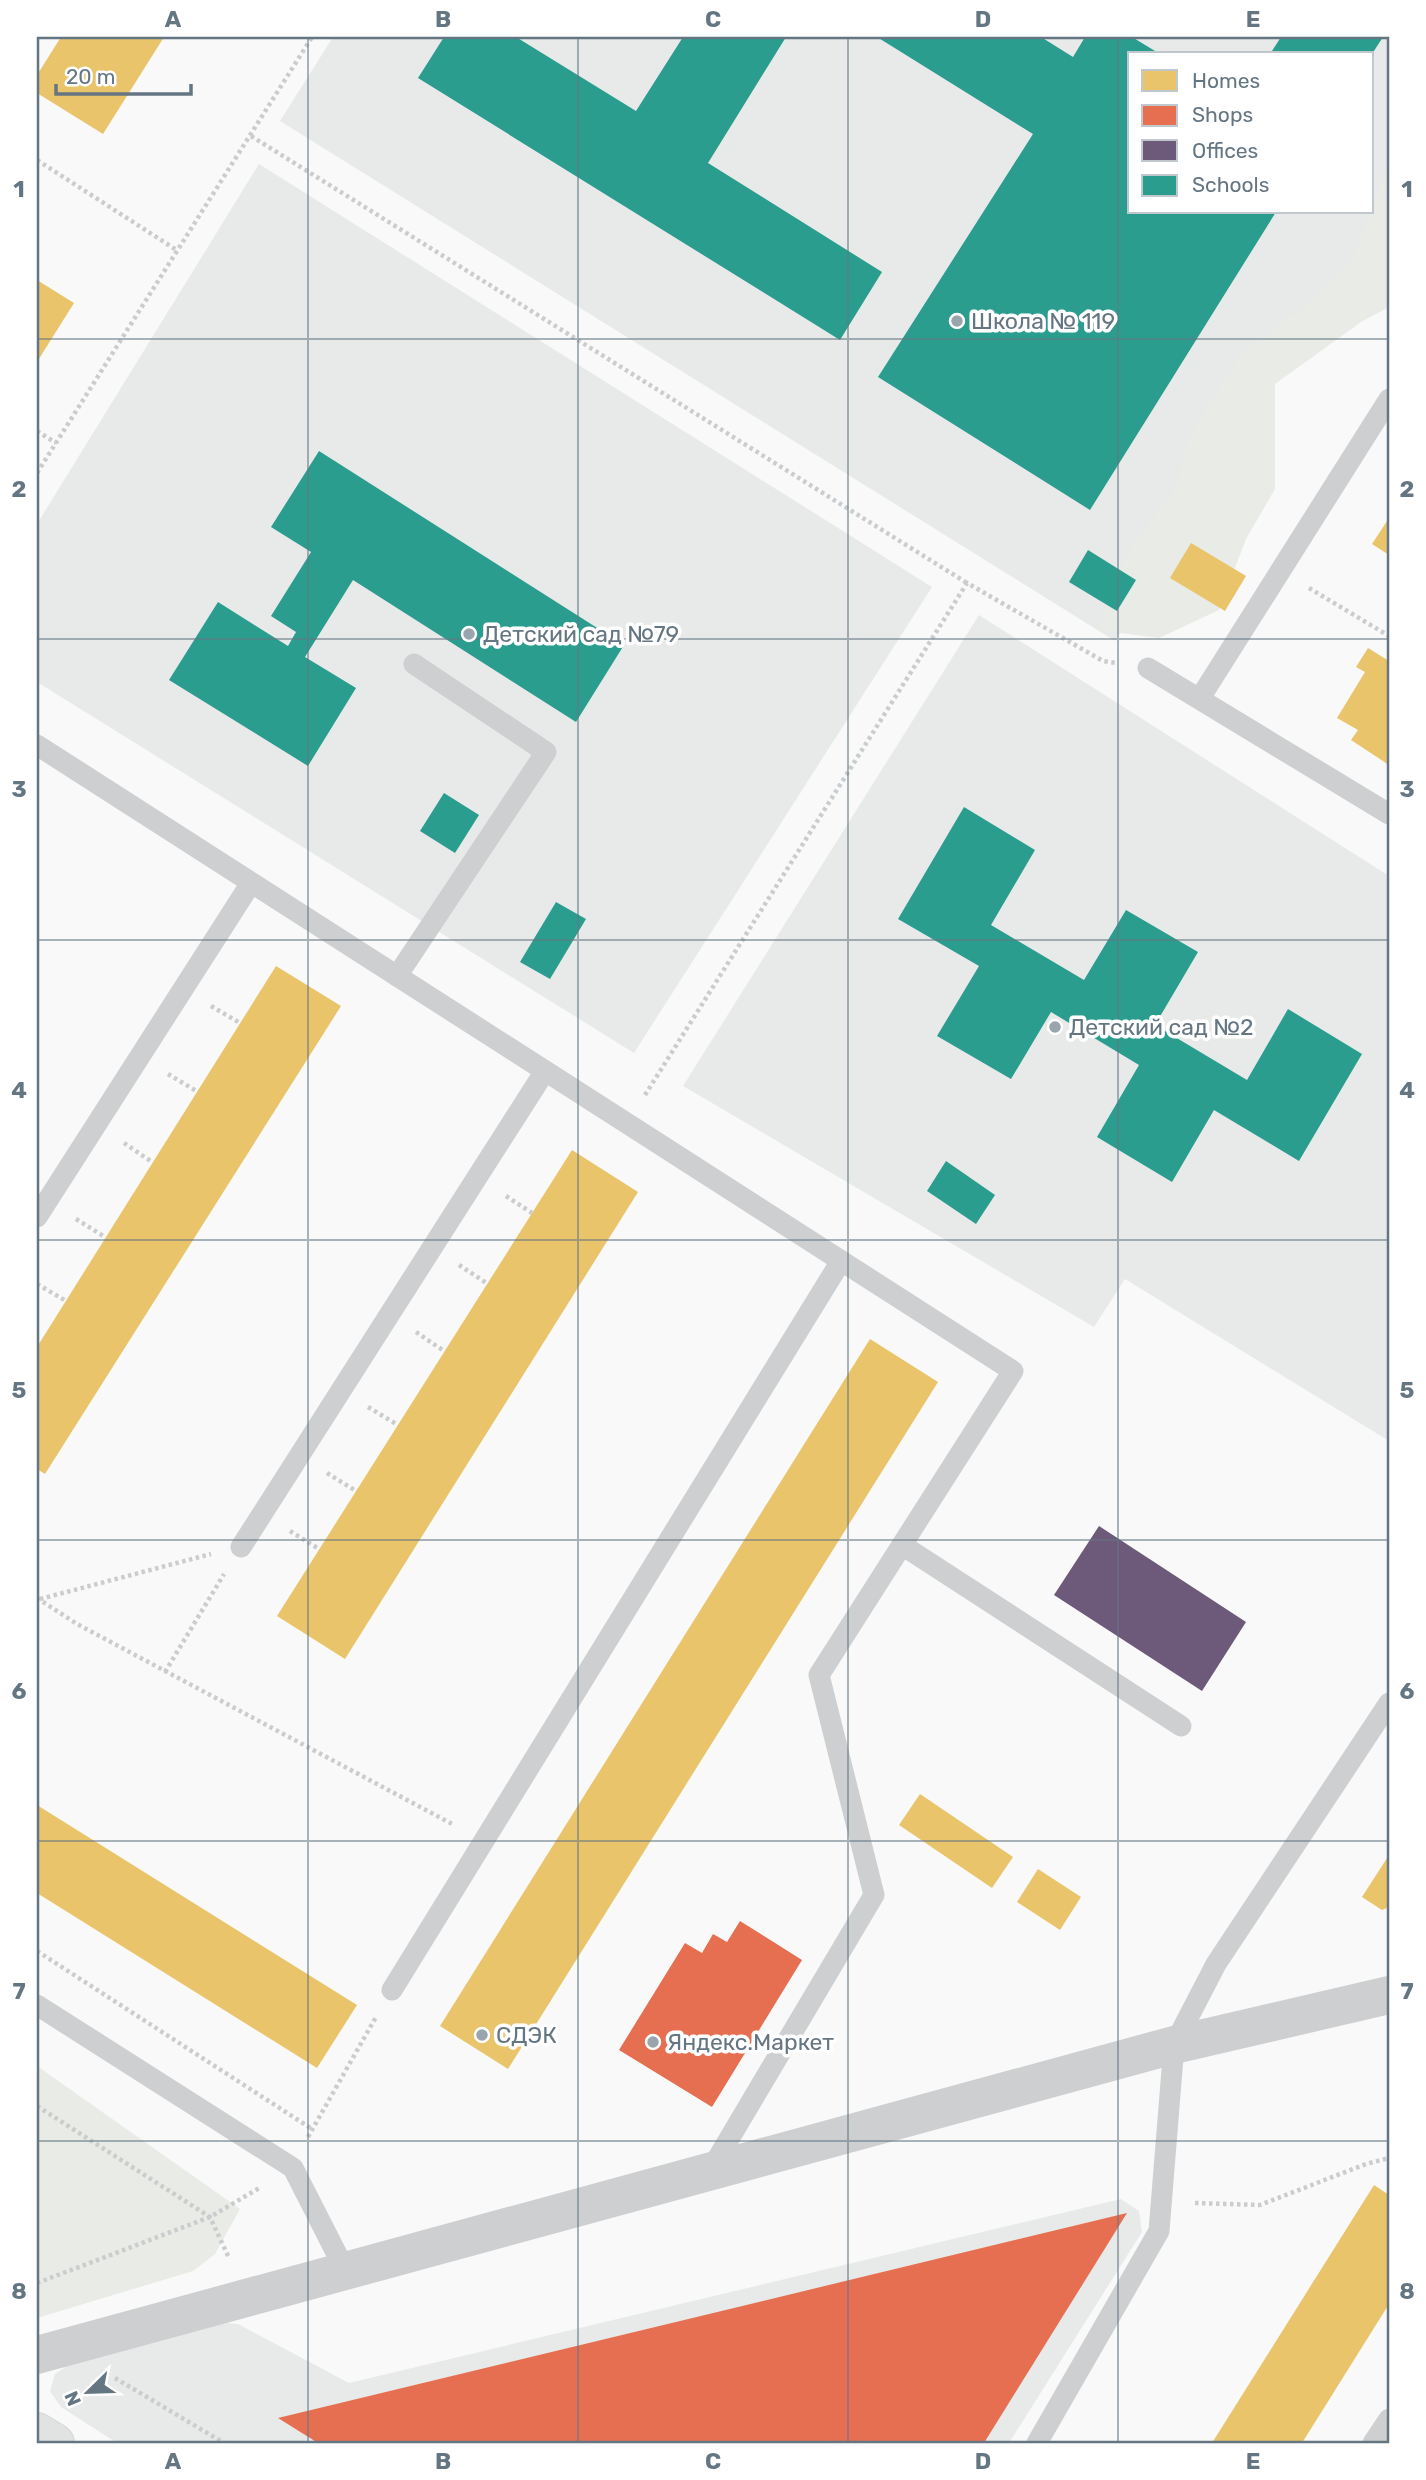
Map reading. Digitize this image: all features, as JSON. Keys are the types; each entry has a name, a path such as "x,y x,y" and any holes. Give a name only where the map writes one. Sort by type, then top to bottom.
{"main road":[{"path":"37,2432 55,2443"}],"street":[{"path":"50,2351 1174,2045 1389,1995"}],"lane":[{"path":"1200,698 1389,399"},
{"path":"397,976 546,752 415,664"},
{"path":"1148,668 1389,814"},
{"path":"37,745 1013,1371 819,1675 874,1895 709,2171"},
{"path":"37,1217 251,883"},
{"path":"241,1546 545,1071"},
{"path":"392,1990 841,1261"},
{"path":"902,1545 1181,1726"},
{"path":"1037,2443 1159,2231 1174,2045 1216,1964 1389,1703"},
{"path":"37,2005 293,2168 346,2272"},
{"path":"1373,2443 1389,2419"}],"path":[{"path":"37,473 312,37"},
{"path":"251,136 967,583 1103,661 1148,668"},
{"path":"37,160 178,251"},
{"path":"37,431 56,443"},
{"path":"1280,571 1389,636"},
{"path":"627,1124 967,583"},
{"path":"37,1284 66,1301"},
{"path":"38,1599 241,1546"},
{"path":"165,1672 241,1546"},
{"path":"38,1599 76,1624 483,1841"},
{"path":"37,1951 312,2129 392,1990"},
{"path":"37,2106 210,2217 247,2297"},
{"path":"1161,2202 1260,2205 1366,2164 1389,2158"},
{"path":"37,2283 210,2217"},
{"path":"50,2351 224,2443"}],"shaded area":[{"name":"Школа № 119","path":"333,37 1389,37 1389,200 1115,641 280,121"},
{"name":"Детский сад №79","path":"259,164 932,587 634,1053 37,682 37,524"},
{"path":"1389,164 1389,307 1361,322 1275,384 1275,489 1246,539 1219,610 1159,638 1098,630 1129,550 1175,489 1189,437 1240,355 1296,313 1353,258 1370,214 1374,214 1374,203"},
{"name":"Детский сад №2","path":"979,615 1389,876 1389,1441 1125,1279 1094,1327 683,1086"},
{"path":"37,2066 240,2209 215,2254 193,2271 37,2318"},
{"path":"1121,2199 1139,2211 1142,2232 1009,2443 117,2443 61,2407 50,2391 55,2374 80,2357 214,2322 238,2324 349,2383"}],"building: Homes":[{"path":"61,37 164,37 103,134 37,93 37,75"},
{"path":"37,280 74,303 37,362"},
{"path":"1389,518 1389,555 1372,544"},
{"path":"1191,543 1246,576 1225,611 1170,578"},
{"path":"1368,648 1389,661 1389,765 1351,740 1358,730 1337,718 1365,672 1356,667"},
{"path":"276,966 341,1006 45,1474 37,1469 37,1347"},
{"path":"572,1150 638,1192 345,1659 277,1616"},
{"path":"870,1339 938,1382 508,2069 440,2026"},
{"path":"920,1794 1013,1857 992,1888 899,1825"},
{"path":"37,1805 357,2005 317,2068 37,1893"},
{"path":"1389,1855 1389,1907 1382,1910 1362,1897"},
{"path":"1038,1869 1081,1897 1060,1930 1017,1902"},
{"path":"1374,2185 1389,2195 1389,2304 1302,2443 1212,2443"}],"building: Shops":[{"path":"740,1921 802,1960 712,2107 619,2050 685,1943 702,1953 713,1934 727,1942"},
{"path":"1127,2213 984,2443 318,2443 278,2418"}],"building: Offices":[{"path":"1099,1526 1246,1622 1202,1691 1054,1595"}],"building: Schools":[{"path":"444,37 516,37 636,111 683,37 786,37 708,163 882,272 840,340 418,78"},
{"path":"877,37 1041,37 1073,57 1085,37 1132,37 1157,52 1128,52 1128,214 1275,214 1090,510 878,377 1033,134"},
{"path":"1281,37 1383,37 1373,52 1271,52"},
{"path":"319,451 624,645 576,722 353,580 305,657 356,688 308,766 169,680 218,602 288,646 296,632 271,616 311,552 271,527"},
{"path":"1088,550 1136,580 1117,611 1069,582"},
{"path":"444,793 479,815 455,853 420,831"},
{"path":"964,807 1035,850 991,925 1084,980 1126,910 1198,952 1155,1025 1247,1080 1288,1009 1362,1054 1299,1161 1214,1110 1172,1182 1097,1137 1139,1065 1051,1012 1011,1079 937,1036 979,966 898,919"},
{"path":"556,902 586,919 550,979 520,962"},
{"path":"946,1161 995,1195 976,1224 927,1191"}],"place":[{"name":"Школа № 119","path":"957,321"},
{"name":"Детский сад №79","path":"469,634"},
{"name":"Детский сад №2","path":"1055,1027"},
{"name":"СДЭК","path":"482,2035"},
{"name":"Яндекс.Маркет","path":"653,2042"}]}
